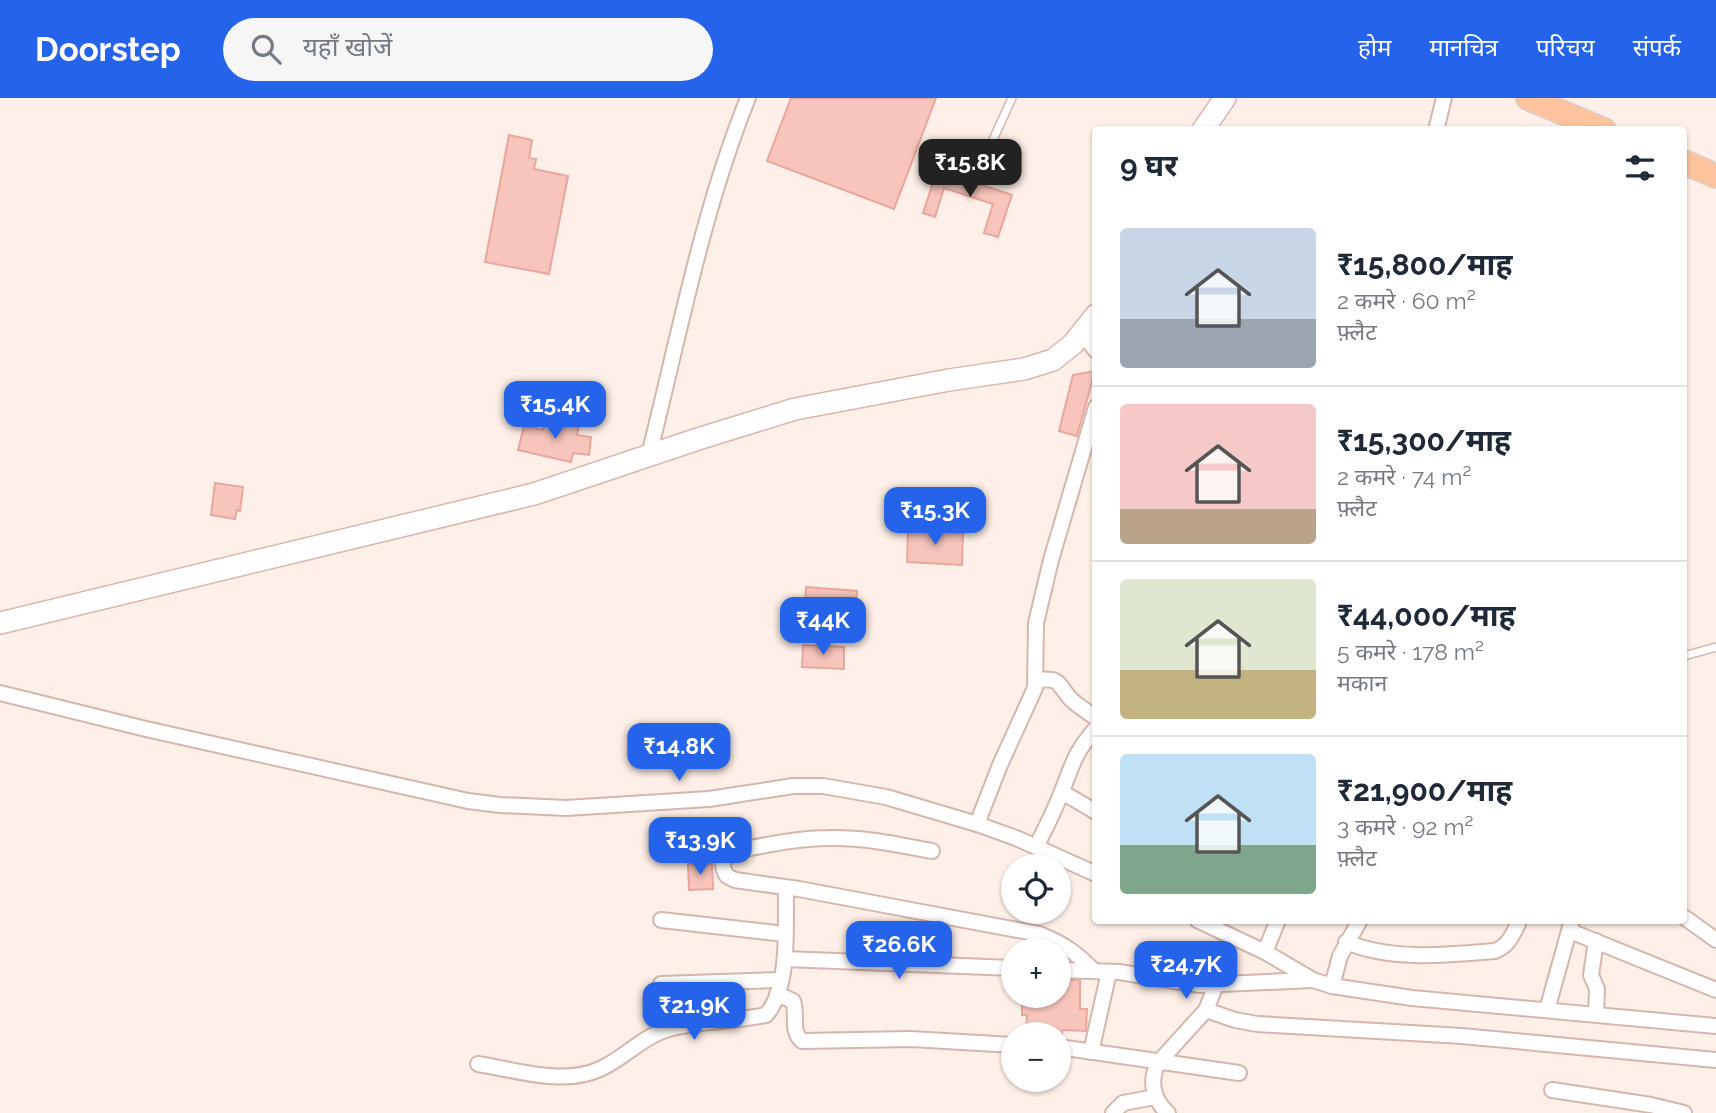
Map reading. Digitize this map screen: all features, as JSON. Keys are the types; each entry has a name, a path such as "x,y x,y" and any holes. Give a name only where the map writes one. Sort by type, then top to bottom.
{"main road":[{"path":"1528,98 1552,103 1596,126"},
{"path":"1687,163 1716,176"}],"street":[{"path":"649,455 724,161 748,98"},
{"path":"1206,126 1225,98"},
{"path":"1437,126 1444,98"},
{"path":"0,623 534,494 795,410 949,380 1024,369 1053,360 1073,344 1092,320"},
{"path":"1082,333 1092,346"},
{"path":"1092,421 1051,560 1037,623 1034,652 1045,679 1062,685 1075,703 1092,715"},
{"path":"977,824 1000,765 1030,701 1045,679"},
{"path":"0,693 146,729 468,801 500,805 566,808 709,799 793,786 854,790 977,824 1092,872"},
{"path":"1036,847 1062,792 1070,765 1078,749 1092,733"},
{"path":"1062,792 1092,810"},
{"path":"932,851 882,842 832,838 785,841 729,852 723,865 726,876 735,880 1039,934 1059,942 1102,971"},
{"path":"478,1064 568,1077 585,1075 602,1068 661,1032 676,1027 766,1015 773,1007 785,959 786,888"},
{"path":"1687,919 1716,940"},
{"path":"661,920 785,934"},
{"path":"1205,924 1265,952 1313,980 1332,986 1412,998 1716,1026"},
{"path":"1265,952 1276,924"},
{"path":"1332,986 1346,942 1358,924"},
{"path":"1346,942 1385,953 1421,955 1495,951 1503,948 1511,939 1518,924"},
{"path":"1548,1010 1571,926 1596,941 1716,990"},
{"path":"1596,941 1591,975 1597,989 1596,1014"},
{"path":"785,959 1001,968"},
{"path":"1071,970 1102,971 1200,985 1313,980"},
{"path":"1091,1052 1102,971"},
{"path":"661,984 779,987 793,1001 795,1031 802,1041 911,1039 1001,1044"},
{"path":"1168,1113 1155,1097 1153,1081 1158,1063 1206,1010 1216,985"},
{"path":"1206,1010 1257,1024 1462,1036 1716,1060"},
{"path":"1071,1049 1239,1073"},
{"path":"1552,1090 1651,1105 1684,1113"},
{"path":"1112,1113 1124,1103 1155,1097"}],"lane":[{"path":"987,153 1012,98"},
{"path":"1687,655 1716,648"}],"building":[{"path":"791,98 936,98 894,209 767,161"},
{"path":"509,135 532,140 529,158 536,159 534,169 568,176 549,274 485,262"},
{"path":"937,170 1012,195 998,237 984,233 993,204 944,188 935,217 923,213"},
{"path":"1092,372 1092,382 1077,436 1059,431 1073,375"},
{"path":"546,418 579,425 577,435 591,437 589,455 573,453 571,462 518,450 524,426 543,430"},
{"path":"215,483 243,487 240,511 237,510 235,519 211,515"},
{"path":"908,530 963,533 962,565 907,562"},
{"path":"806,587 857,591 854,625 804,622"},
{"path":"803,645 844,647 844,669 802,667"},
{"path":"688,864 712,864 713,889 689,890"},
{"path":"1071,980 1080,980 1080,1009 1087,1009 1086,1031 1071,1030 1071,1022 1027,1022 1027,1015 1022,1015 1022,1008 1071,1008"}]}
